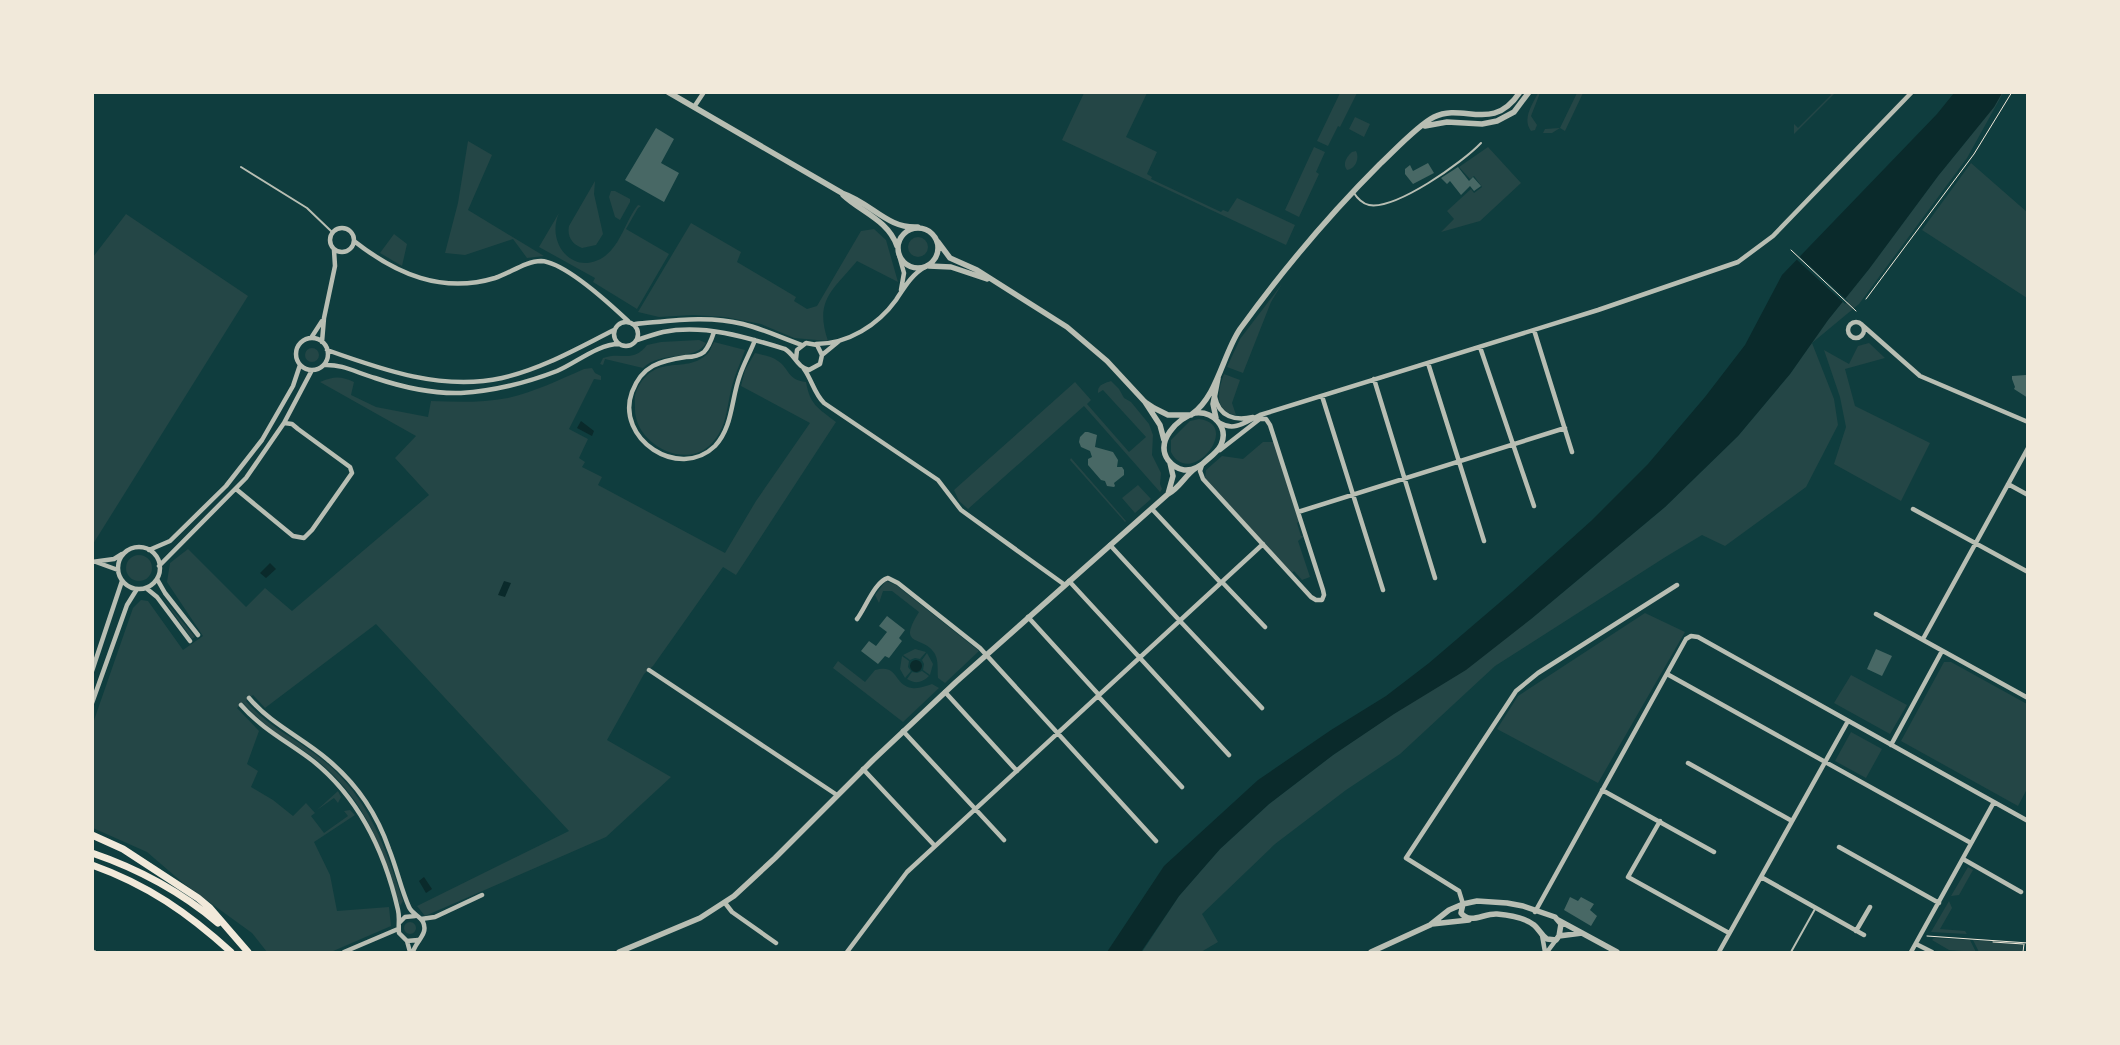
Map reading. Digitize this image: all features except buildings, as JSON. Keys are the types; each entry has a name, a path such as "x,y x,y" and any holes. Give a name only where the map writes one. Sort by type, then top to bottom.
{"highway":[{"path":"95,835 128,852 198,898 214,912 248,952"},
{"path":"92,853 136,870 166,885 208,914 233,936"},
{"path":"92,865 120,875 149,889 176,906 231,952"}],"street":[{"path":"668,92 842,193 864,203 897,225 918,227 931,231 942,250 950,258 976,269 989,279 1044,311 1081,338 1114,367 1144,401 1160,425 1166,455 1173,476 1168,494"},
{"path":"694,107 704,92"},
{"path":"1164,444 1171,431 1206,401 1231,344 1240,329 1301,251 1353,191 1391,153 1432,118 1441,115 1481,116 1496,113 1509,105 1520,92"},
{"path":"1422,126 1440,122 1478,124 1497,121 1514,112 1529,92"},
{"path":"1144,401 1168,415 1203,413 1225,426 1233,427 1271,412 1534,330 1738,262 1772,236 1912,92"},
{"path":"842,193 888,230 904,262 912,267 951,266 989,279"},
{"path":"900,294 904,274 898,242 909,229 918,227"},
{"path":"324,365 327,360 327,350 322,342 324,318 336,265 343,253 352,247 354,241 352,234 347,229 339,228 332,232 330,243 334,250 336,265"},
{"path":"354,241 389,265 421,279 440,283 474,284 542,261 557,265 594,291 628,321 634,324 639,332 637,340"},
{"path":"822,354 839,341 870,326 885,313 914,275 938,256 938,242"},
{"path":"334,250 343,253"},
{"path":"149,550 170,540 226,486 262,440 293,386 300,365 296,356 296,350 302,342 311,338 324,318"},
{"path":"634,324 676,320 720,320 743,324 802,345"},
{"path":"327,350 379,369 426,380 479,381 502,378 535,368 571,353 614,330 618,324 628,321"},
{"path":"1873,335 1862,334 1858,337 1853,337 1848,332 1848,326 1857,322 1861,324 1920,376 2028,422"},
{"path":"1861,324 1862,334"},
{"path":"614,330 614,338 619,344"},
{"path":"124,554 118,564 122,581 138,589 146,588 156,579 159,566 246,478 284,423 312,370 324,365 339,365 418,390 460,393 504,388 532,380 558,370 600,349 619,344 631,345 637,340 663,332 686,330 714,332 756,340 785,349 804,369 817,394 824,402 938,480 961,510 1067,583 1140,658 1229,755"},
{"path":"1534,330 1572,452"},
{"path":"714,332 704,351 698,356 659,362 648,368 638,379 631,394 630,411 633,427 645,444 659,454 675,459 692,459 704,454 720,440 727,428 740,376 756,340"},
{"path":"311,338 322,342"},
{"path":"796,359 797,350 802,345 839,341"},
{"path":"804,369 813,369 820,364 822,354 819,347 815,344"},
{"path":"1480,347 1534,506"},
{"path":"1428,363 1484,541"},
{"path":"300,365 312,370"},
{"path":"810,378 813,369"},
{"path":"1216,452 1223,438 1213,406 1218,377"},
{"path":"1374,379 1406,478 1435,578"},
{"path":"1215,391 1216,403 1225,414 1240,418 1265,418 1268,422"},
{"path":"1322,396 1352,495 1384,590"},
{"path":"1203,464 1200,469 1202,477 1311,597 1320,600 1324,597 1268,422 1268,416 1271,412"},
{"path":"619,952 700,918 724,903 775,858 863,769 986,654 1168,494 1178,488 1190,473 1258,418"},
{"path":"236,489 293,536 304,538 312,530 352,473 350,467 292,424 284,423"},
{"path":"1298,512 1565,428"},
{"path":"1922,638 2028,448"},
{"path":"1169,461 1181,469 1196,468"},
{"path":"2008,484 2028,495"},
{"path":"1152,508 1264,627"},
{"path":"1913,509 2028,572"},
{"path":"847,952 899,881 1263,544"},
{"path":"1110,545 1262,708"},
{"path":"94,561 114,559 136,547 149,550 154,554 159,566"},
{"path":"94,561 118,570"},
{"path":"857,619 866,608 869,597 886,578 920,600 986,654 1156,841"},
{"path":"156,579 163,591 198,635"},
{"path":"92,671 122,581"},
{"path":"1472,920 1465,918 1461,913 1463,904 1459,891 1406,858 1516,691 1538,673 1677,585"},
{"path":"146,588 157,597 190,641"},
{"path":"92,703 128,603 138,589"},
{"path":"1876,614 2028,698"},
{"path":"1028,618 1182,786"},
{"path":"1535,912 1686,639 1691,636 1698,637 2028,821"},
{"path":"1891,744 1942,651"},
{"path":"649,670 837,795"},
{"path":"1667,674 1972,843"},
{"path":"945,692 1017,771"},
{"path":"249,698 275,724 326,759 358,792 380,828 409,908 425,926"},
{"path":"241,705 272,734 318,765 351,800 377,845 398,908 400,923 398,929 412,952"},
{"path":"1719,952 1848,721"},
{"path":"903,731 1004,840"},
{"path":"1688,763 1792,822"},
{"path":"863,769 935,846"},
{"path":"1602,790 1714,852"},
{"path":"1911,952 1994,802"},
{"path":"1660,822 1628,877 1730,933"},
{"path":"1839,847 1938,903"},
{"path":"1963,859 2021,892"},
{"path":"1761,877 1864,935"},
{"path":"412,952 424,934 425,926 435,917 482,895"},
{"path":"1371,952 1430,925 1446,912 1463,904 1477,901 1523,906 1558,920 1617,952"},
{"path":"724,903 735,914 776,943"},
{"path":"1856,931 1870,906"},
{"path":"1430,925 1472,920 1490,914 1521,918 1532,924 1547,939 1582,933"},
{"path":"400,923 409,916 419,918 435,917"},
{"path":"1546,952 1558,938 1561,930 1558,920"},
{"path":"344,952 398,929"},
{"path":"1542,935 1546,952"},
{"path":"407,941 419,940"},
{"path":"1916,944 1932,952"}],"lane":[{"path":"1353,191 1357,198 1368,205 1383,204 1431,183 1470,155 1481,143"},
{"path":"242,167 307,208 332,232"},
{"path":"1791,952 1816,908"}],"path":[{"path":"1866,299 1974,154 2012,92"},
{"path":"1790,250 1856,311"},
{"path":"1921,934 2023,943"},
{"path":"1993,942 2028,943"},
{"path":"2023,943 2024,952"}],"shaded area":[{"path":"1084,93 1147,93 1126,137 1157,152 1147,174 1152,177 1151,179 1221,212 1223,210 1228,212 1237,198 1295,225 1286,245 1062,140"},
{"path":"1340,93 1357,93 1328,146 1317,141"},
{"path":"1538,93 1540,93 1531,116 1537,125 1535,130 1531,131 1527,122 1531,107"},
{"path":"1577,93 1583,93 1565,131 1560,128"},
{"path":"1829,93 1835,93 1794,134 1794,124 1798,128 1831,95"},
{"path":"1954,93 2002,93 1994,107 1938,176 1869,269 1828,320 1790,374 1738,436 1665,507 1531,619 1466,670 1394,714 1333,755 1269,804 1220,849 1179,896 1141,952 1107,952 1164,866 1258,780 1331,730 1386,696 1429,663 1591,521 1648,464 1705,397 1745,345 1782,275 1937,114"},
{"path":"2002,93 1967,158 1859,304 1812,343 1834,399 1838,425 1806,487 1725,546 1702,535 1495,666 1400,754 1346,790 1275,844 1202,914 1218,942 1201,952 1142,952 1179,896 1220,849 1269,804 1333,755 1531,619 1665,507 1738,436 1790,374 1828,320 1869,269 1938,176 1994,107"},
{"path":"1355,117 1370,124 1364,137 1349,129"},
{"path":"1560,128 1552,133 1543,133 1545,129"},
{"path":"468,141 492,155 468,210 544,256 527,258 513,239 465,255 445,253 458,203"},
{"path":"1314,147 1325,152 1316,172 1319,174 1299,217 1285,210"},
{"path":"1488,147 1521,183 1480,221 1441,232 1454,219 1447,211 1471,189 1474,193 1482,187 1474,176 1470,179 1459,167"},
{"path":"1356,151 1356,163 1347,170 1346,160 1352,152"},
{"path":"1971,163 2027,212 2027,298 1922,230"},
{"path":"595,181 594,194 603,234 596,245 582,248 571,240 569,226"},
{"path":"611,191 615,191 630,199 620,220 615,217 609,197"},
{"path":"638,205 641,206 626,229 669,254 637,309 593,282 595,278 539,247 559,213 556,236 559,246 574,260 583,263 594,262 611,251"},
{"path":"126,214 248,296 93,544 93,257"},
{"path":"691,223 741,252 737,262 796,297 794,301 807,309 817,306 861,231 874,229 886,240 898,282 857,261 828,296 823,315 828,341 794,338 761,324 725,317 693,315 659,317 638,312"},
{"path":"394,234 407,244 402,266 380,253"},
{"path":"914,237 922,237 928,243 928,251 922,257 914,257 908,251 908,243"},
{"path":"1282,284 1271,302 1243,373 1227,367 1240,339"},
{"path":"699,340 706,343 701,349 686,355 659,359 643,368 605,359 603,365 600,364 603,358 631,356 642,351 647,345 661,342"},
{"path":"714,342 745,350 733,382 721,430 712,443 701,451 689,455 676,454 663,449 652,442 643,432 637,420 636,392 643,379 651,372 660,368 697,361 709,353"},
{"path":"1869,343 1885,358 1845,369 1855,406 1930,443 1901,501 1834,464 1846,427 1840,397 1824,350 1849,364 1858,346"},
{"path":"309,348 315,348 319,355 315,362 309,362 305,358 305,352"},
{"path":"755,353 776,359 792,377 806,382 810,396 816,405 836,422 736,575 723,567 653,666 644,674 607,740 671,777 606,837 425,916 417,906 569,831 376,624 265,708 253,695 246,701 261,716 333,769 361,802 381,839 389,859 403,901 400,906 387,865 371,827 361,810 336,777 303,750 274,732 243,703 237,708 259,731 247,764 258,771 251,787 273,800 293,816 306,803 315,813 311,816 324,833 348,816 344,811 350,810 355,815 314,842 330,875 337,911 389,907 391,926 331,952 267,952 252,933 183,883 147,852 93,828 92,726 133,608 141,600 148,601 183,650 203,636 167,582 170,563 188,549 246,607 265,588 292,611 429,495 395,458 416,436 320,382 333,378 345,379 354,382 351,395 376,407 428,417 431,401 459,402 508,398 537,389 584,369 592,368 595,373 601,376 601,380 594,379 569,429 588,439 579,458 585,462 582,467 602,477 598,485 725,553 756,501 810,423 741,386 745,370"},
{"path":"1224,374 1240,380 1232,403 1236,415 1224,409 1219,399"},
{"path":"1111,381 1124,398 1131,402 1149,424 1153,435 1152,455 1161,473 1160,484 1162,489 1160,492 1084,406 968,509 959,501 954,490 1075,382 1091,400 1087,404 1129,452 1146,437 1103,390 1098,393 1100,386"},
{"path":"1199,419 1211,423 1216,432 1214,442 1209,452 1200,460 1190,464 1179,462 1171,452 1171,440 1190,421"},
{"path":"581,421 594,431 592,436 577,428"},
{"path":"1263,442 1274,442 1299,522 1297,523 1301,536 1304,536 1298,541 1310,577 1302,580 1294,571 1292,573 1205,478 1206,470 1222,456 1243,459"},
{"path":"1071,458 1126,521 1125,522 1070,460"},
{"path":"1138,485 1151,499 1135,513 1122,498"},
{"path":"139,555 148,559 152,568 148,577 139,581 130,577 126,568 130,559"},
{"path":"270,563 276,569 266,578 260,573"},
{"path":"504,581 511,583 505,597 498,595"},
{"path":"886,581 896,585 979,651 945,683 938,678 935,654 930,648 911,636 910,631 919,612 892,591 883,591 879,603 875,595"},
{"path":"162,597 195,637 192,639"},
{"path":"1645,613 1685,632 1598,783 1497,729 1518,696"},
{"path":"915,649 926,652 920,659 910,660 903,655"},
{"path":"927,653 933,664 930,675 923,670 924,664 922,660"},
{"path":"902,656 909,661 908,667 911,671 905,678 900,669"},
{"path":"914,660 918,660 922,666 918,672 914,672 910,668 910,664"},
{"path":"838,661 865,682 875,670 888,669 906,686 917,688 932,684 939,688 903,722 833,668"},
{"path":"1944,662 1951,662 2027,704 2027,789 2018,806 1901,741"},
{"path":"922,671 929,676 924,680 913,682 907,679 912,672"},
{"path":"1851,675 1907,705 1890,734 1834,703"},
{"path":"1851,732 1882,749 1866,778 1835,761"},
{"path":"338,791 341,797 338,803 334,798 317,810"},
{"path":"1968,867 1973,870 1959,895 1951,896"},
{"path":"424,877 432,889 426,893 419,881"},
{"path":"1949,901 1952,908 1940,929 1965,931 1967,934 1931,932"},
{"path":"408,922 412,922 416,928 412,934 408,934 404,930 404,926"},
{"path":"1934,938 1970,940 1976,952 1949,950 1932,940"},
{"path":"1973,940 2023,944 2022,952 1979,952"}],"pier":[{"path":"1798,255 1848,301 1845,304 1795,258"}]}
